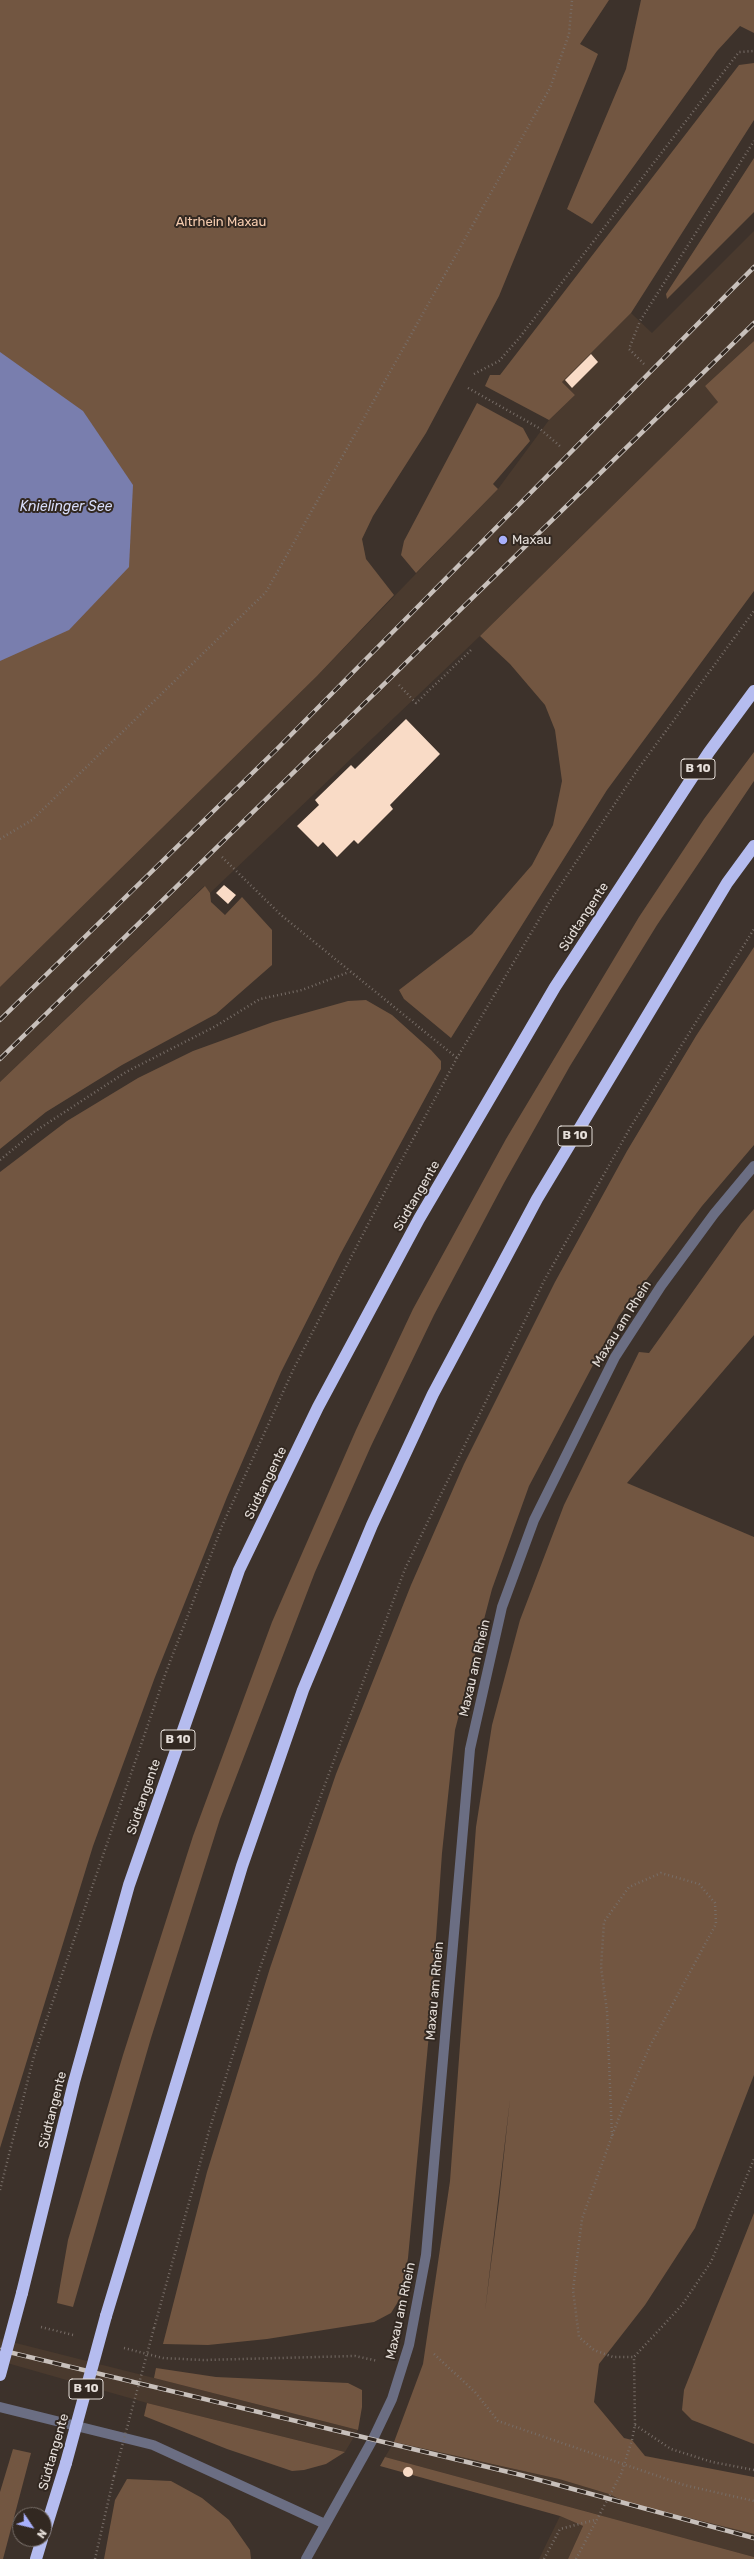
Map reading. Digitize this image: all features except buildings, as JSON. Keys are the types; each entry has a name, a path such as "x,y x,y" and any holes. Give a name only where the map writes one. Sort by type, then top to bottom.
{"highway":[{"name":"Südtangente","path":"0,2375 22,2293 74,2082 129,1885 239,1570 318,1407 431,1199 555,987 709,752 754,691"},
{"name":"Südtangente","path":"52,2508 66,2463 106,2316 242,1866 303,1690 372,1525 433,1394 537,1199 727,883 754,846"},
{"path":"36,2559 40,2547"}],"street":[{"name":"Maxau am Rhein","path":"306,2559 373,2439 392,2400 409,2345 426,2255 470,1749 502,1607 534,1520 615,1357 670,1274 714,1214 754,1166"},
{"path":"0,2408 153,2445 325,2524"}],"path":[{"path":"0,839 32,820 266,592 550,88 569,34 572,0"},
{"path":"474,374 498,361 520,338 739,52 754,51"},
{"path":"644,364 629,349 640,321 754,141"},
{"path":"468,388 539,428 561,447"},
{"path":"222,857 281,915 349,972 423,1028 458,1058 559,888 638,769 754,611"},
{"path":"399,685 416,703 471,650"},
{"path":"95,2559 114,2476 209,2130 260,1968 297,1860 405,1569 544,1281 630,1128 754,929"},
{"path":"0,1160 34,1132 126,1072 216,1026 260,999 302,990 349,972"},
{"path":"612,2136 607,2011 602,1967 604,1922 629,1887 661,1873 699,1884 715,1903 716,1924 650,2046 623,2106 582,2219 573,2290 575,2322 579,2337 594,2350 613,2358 634,2357"},
{"path":"576,2559 624,2466 635,2425 634,2357 682,2305 711,2262 754,2159"},
{"path":"39,2327 78,2336"},
{"path":"409,2345 428,2348 475,2392 498,2421 624,2466 684,2485 754,2501"},
{"path":"116,2346 163,2358 202,2360 355,2356 403,2367"},
{"path":"635,2425 671,2449 712,2462 754,2470"},
{"path":"544,2559 560,2529 596,2520"}],"shaded area":[{"path":"754,231 754,341 705,386 719,401 480,636 210,893 204,886 0,1082 0,987 317,676 498,489 549,420 575,395 562,382 631,313 652,333"},
{"path":"0,2339 358,2430 345,2452 147,2403 0,2361"},
{"path":"394,2442 559,2479 609,2494 625,2502 754,2534 754,2557 385,2457"},
{"path":"560,2516 583,2526 568,2559 539,2559"}],"green space":[{"name":"Altrhein Maxau","path":"0,0 609,0 580,44 598,54 499,296 426,433 373,516 362,539 366,559 394,595 317,676 0,987"},
{"path":"641,0 754,0 754,33 740,26 717,51 592,224 567,209 626,69"},
{"path":"754,63 754,120 631,313 562,382 575,395 549,420 485,386 490,375 500,375 739,65"},
{"path":"754,158 754,212 667,299 666,294"},
{"path":"754,341 754,591 607,790 451,1038 404,999 399,990 472,934 532,865 553,825 562,781 555,730 545,705 510,664 480,636 718,402 705,386"},
{"path":"477,403 523,428 530,441 493,484 498,489 416,573 401,555 404,541"},
{"path":"754,752 754,781 657,925 570,1066 504,1183 434,1315 371,1446 315,1572 220,1819 151,2038 73,2307 57,2303 68,2240 123,2055 193,1836 272,1622 356,1430 413,1309 506,1139 639,917 704,819"},
{"path":"205,886 210,893 211,902 225,915 242,897 272,930 272,965 216,1014 122,1065 46,1112 0,1149 0,1082"},
{"path":"754,947 754,1145 702,1206 619,1316 529,1486 492,1589 455,1730 442,1853 430,2023 408,2258 401,2297 391,2313 374,2322 267,2339 208,2345 163,2344 207,2172 270,1968 336,1774 411,1585 464,1464 555,1282 627,1151 696,1036"},
{"path":"366,1000 392,1015 431,1050 441,1061 441,1069 341,1253 281,1372 227,1497 155,1677 93,1846 0,2148 0,1172 67,1121 138,1078 193,1051 273,1022 348,1001"},
{"path":"754,1209 754,1335 627,1483 754,1537 754,2075 695,2228 645,2305 599,2364 594,2402 624,2438 632,2440 645,2456 754,2477 754,2534 625,2502 609,2494 559,2479 394,2442 423,2364 450,2181 476,1827 492,1725 520,1620 564,1505 639,1352 649,1353 741,1224","holes":["510,2099 499,2201 485,2311"]},
{"path":"754,2213 754,2444 692,2420 682,2410 684,2390"},
{"path":"156,2368 216,2377 348,2383 362,2390 362,2407 358,2430 154,2378"},
{"path":"147,2403 345,2452 326,2464 304,2470 292,2471 227,2449 144,2416"},
{"path":"13,2449 31,2453 17,2507 12,2507 12,2525 3,2559 0,2559 0,2492"},
{"path":"385,2457 754,2557 754,2559 568,2559 583,2526 560,2516 380,2466"},
{"path":"127,2479 171,2481 202,2498 229,2520 250,2550 251,2559 104,2559 115,2500"}],"water":[{"name":"Knielinger See","path":"0,352 83,411 133,485 129,567 69,630 0,661"}],"railway":[{"path":"0,1020 277,749 754,267"},
{"path":"0,1059 754,323"},
{"path":"0,2350 521,2475 754,2538"}],"place":[{"name":"Maxau","path":"503,540"}]}
